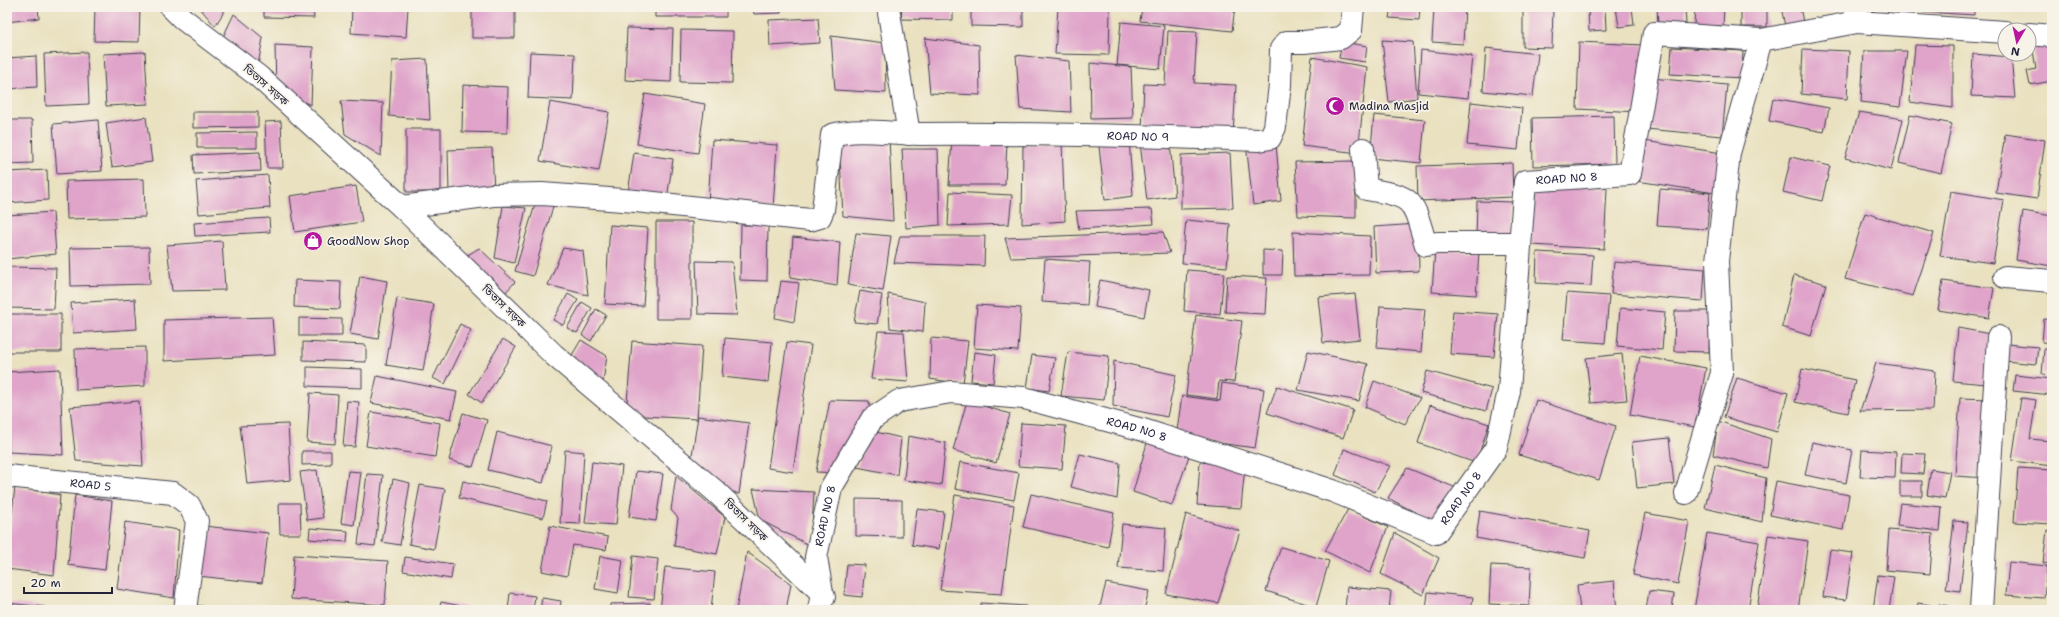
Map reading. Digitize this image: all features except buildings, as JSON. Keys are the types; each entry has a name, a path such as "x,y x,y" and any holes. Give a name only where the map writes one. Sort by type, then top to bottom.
{"street":[{"path":"888,7 909,134"},
{"name":"ROAD NO 9","path":"402,207 493,195 542,194 636,201 810,220 820,217 823,210 832,135 843,132 909,134 1027,133 1259,140 1270,138 1275,127 1280,85 1280,49 1287,42 1304,42 1341,38 1351,30 1353,7"},
{"name":"তিতাস সড়ক","path":"178,11 258,76 402,207 554,355 715,491 823,604"},
{"name":"ROAD NO 8","path":"823,604 816,557 831,488 872,419 899,401 951,392 1024,398 1143,430 1333,491 1436,533 1496,448 1508,391 1525,181 1630,174 1654,33 1761,40 1856,15 1997,31"},
{"path":"2037,35 2052,36"},
{"path":"1686,493 1722,373 1717,261 1728,161 1761,40"},
{"path":"1363,149 1366,189 1405,197 1414,207 1426,246 1437,243 1520,243"},
{"path":"2005,277 2052,281"},
{"path":"1981,610 1998,336"},
{"name":"ROAD 5","path":"7,476 173,493 189,505 197,521 185,610"}],"place":[{"name":"Madina Masjid","path":"1335,106"},
{"name":"GoodNow Shop","path":"313,241"}]}
